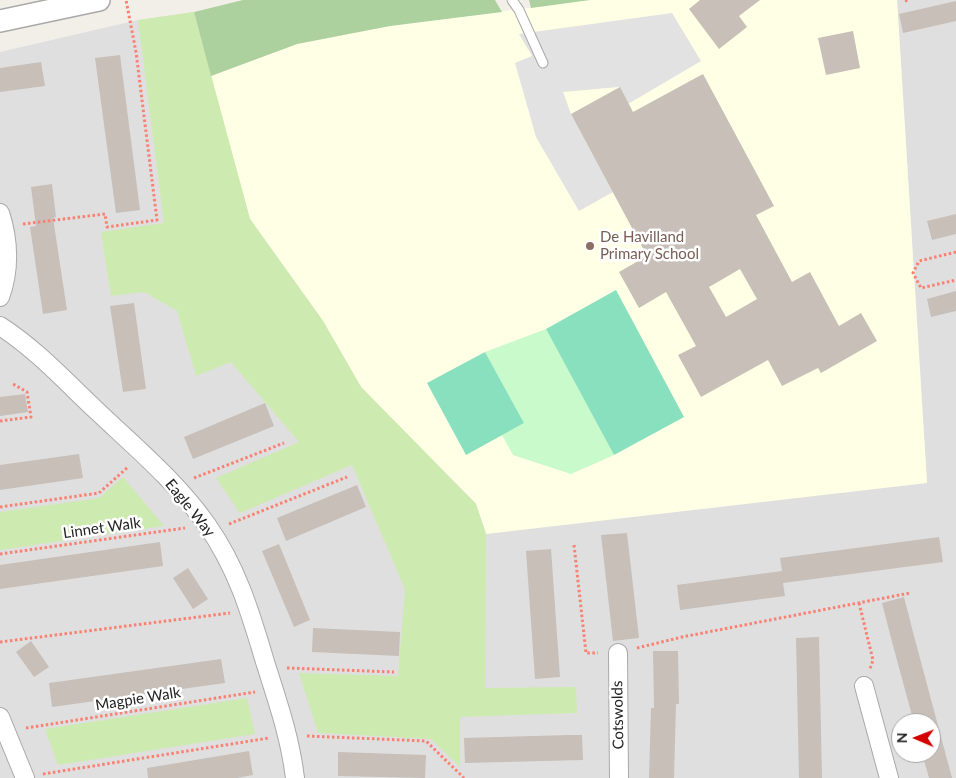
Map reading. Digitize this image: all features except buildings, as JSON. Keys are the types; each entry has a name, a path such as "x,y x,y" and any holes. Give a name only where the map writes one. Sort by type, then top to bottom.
{"street":[{"path":"0,21 94,0"},
{"path":"0,297 6,283 8,254 2,220"},
{"name":"Eagle Way","path":"0,326 53,370 142,454 174,486 209,528 232,568 250,610 288,735 295,778"},
{"name":"Cotswolds","path":"618,652 619,778"},
{"path":"864,686 890,778"},
{"path":"3,724 25,778"}],"lane":[{"path":"512,0 519,10 543,63"}],"path":[{"path":"2,220 106,214 107,227 157,220 136,52 126,0"},
{"path":"956,252 920,261 913,273 921,288 956,280"},
{"path":"0,421 31,417 27,392 13,384"},
{"path":"174,486 284,443"},
{"path":"0,508 99,493 142,454"},
{"name":"Linnet Walk","path":"0,554 209,528 346,477"},
{"path":"574,544 586,653 618,652 682,637 910,593"},
{"path":"859,603 873,660 864,686"},
{"path":"0,642 250,610"},
{"path":"266,667 394,672"},
{"name":"Magpie Walk","path":"3,724 274,689"},
{"path":"25,778 288,735 426,741 464,778"}],"shaded area":[{"name":"De Havilland Primary School","path":"590,0 897,0 927,483 486,534 476,504 361,387 323,321 250,219 211,76 297,44 390,26"},
{"path":"897,0 956,0 956,778 0,778 0,52 138,20 194,12 250,219 927,483"},
{"path":"672,13 701,61 628,104 619,87 563,92 571,114 613,192 579,211 536,137 515,63 532,56 519,34"}],"green space":[{"path":"243,0 495,0 502,12 390,26 297,44 211,76 194,12"},
{"path":"529,0 590,0 531,8"},
{"path":"194,12 250,219 323,321 361,387 476,504 486,534 485,688 576,687 577,713 460,717 460,767 431,739 318,733 299,673 398,676 405,589 352,465 240,513 216,478 299,442 231,362 196,376 177,311 144,292 111,296 101,232 164,223 138,20"},
{"path":"616,290 684,417 614,455 546,329"},
{"path":"546,329 614,455 571,474 513,455 502,435 524,423 485,352"},
{"path":"485,352 524,423 466,455 427,383"},
{"path":"123,477 164,526 0,550 0,512 99,498"},
{"path":"247,698 255,734 58,765 45,729"}],"place":[{"name":"De Havilland Primary School","path":"590,246"}]}
